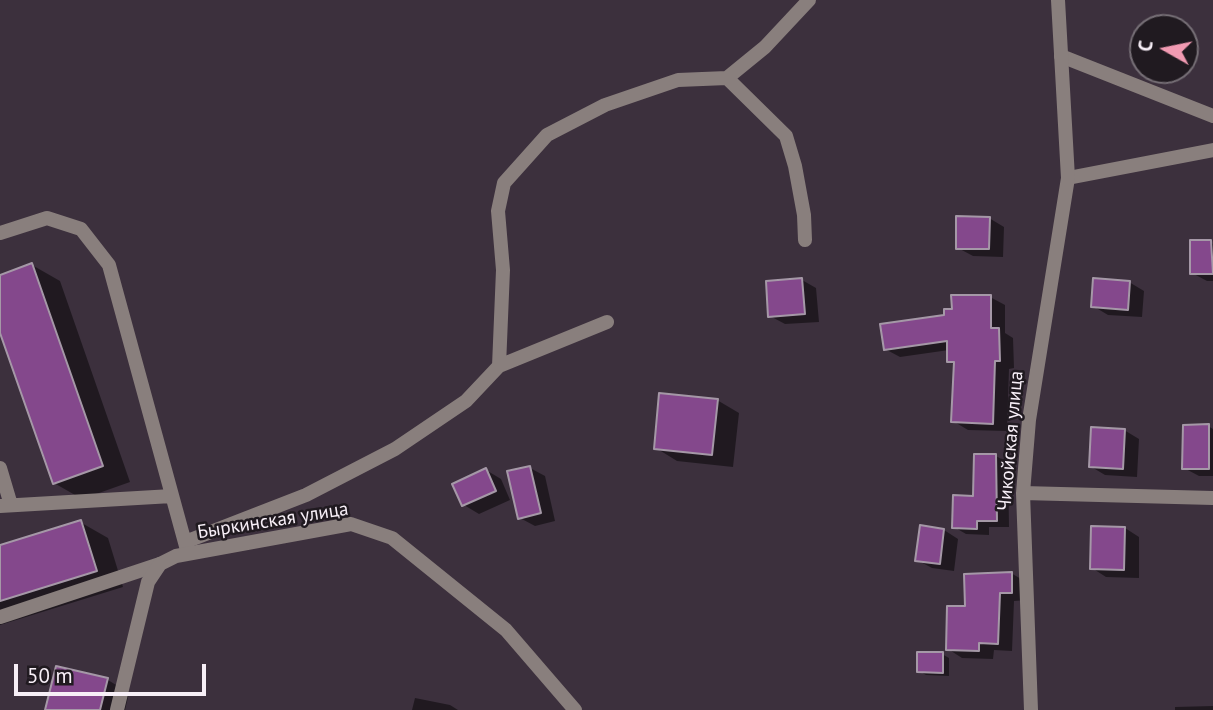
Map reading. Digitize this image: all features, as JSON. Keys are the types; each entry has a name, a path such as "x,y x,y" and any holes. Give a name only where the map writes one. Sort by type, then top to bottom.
{"street":[{"path":"499,366 503,270 498,211 505,183 547,135 604,105 678,80 727,78 765,47 809,0"},
{"name":"Чикойская улица","path":"1031,710 1023,493 1029,420 1068,178 1058,0"},
{"path":"1061,56 1213,116"},
{"path":"727,78 786,136 802,203 804,240"},
{"path":"1068,178 1213,150"},
{"path":"0,233 47,218 81,229 108,265 186,548 306,495 396,449 466,401 499,366 607,322"},
{"path":"0,468 5,505 172,496"},
{"path":"1023,493 1213,498"},
{"name":"Быркинская улица","path":"0,617 160,564 186,548 351,524 392,538 506,630 575,710"},
{"path":"117,710 148,582 160,564"}],"building":[{"path":"956,216 990,217 989,249 956,249"},
{"path":"1190,240 1211,240 1213,274 1190,274"},
{"path":"32,263 103,466 53,484 0,333 0,275"},
{"path":"802,278 805,314 768,317 766,281"},
{"path":"1093,278 1130,281 1128,310 1091,307"},
{"path":"951,295 991,295 991,328 999,328 1000,361 995,361 993,424 951,422 954,362 947,362 947,341 884,350 880,324 944,315 944,309 952,309"},
{"path":"659,393 718,399 712,455 654,449"},
{"path":"1209,424 1209,469 1182,469 1183,425"},
{"path":"1091,427 1125,429 1123,469 1089,467"},
{"path":"974,454 996,454 997,521 977,521 977,529 952,528 953,495 973,496"},
{"path":"530,466 541,513 518,519 507,471"},
{"path":"486,468 496,491 462,506 452,484"},
{"path":"81,520 97,571 0,601 0,545"},
{"path":"920,525 944,529 940,564 915,561"},
{"path":"1091,526 1125,527 1124,570 1090,569"},
{"path":"1012,572 1012,593 1000,593 998,644 979,643 979,651 946,650 947,606 965,606 964,574"},
{"path":"917,652 943,652 943,673 917,672"},
{"path":"56,666 108,678 100,710 45,710"}]}
